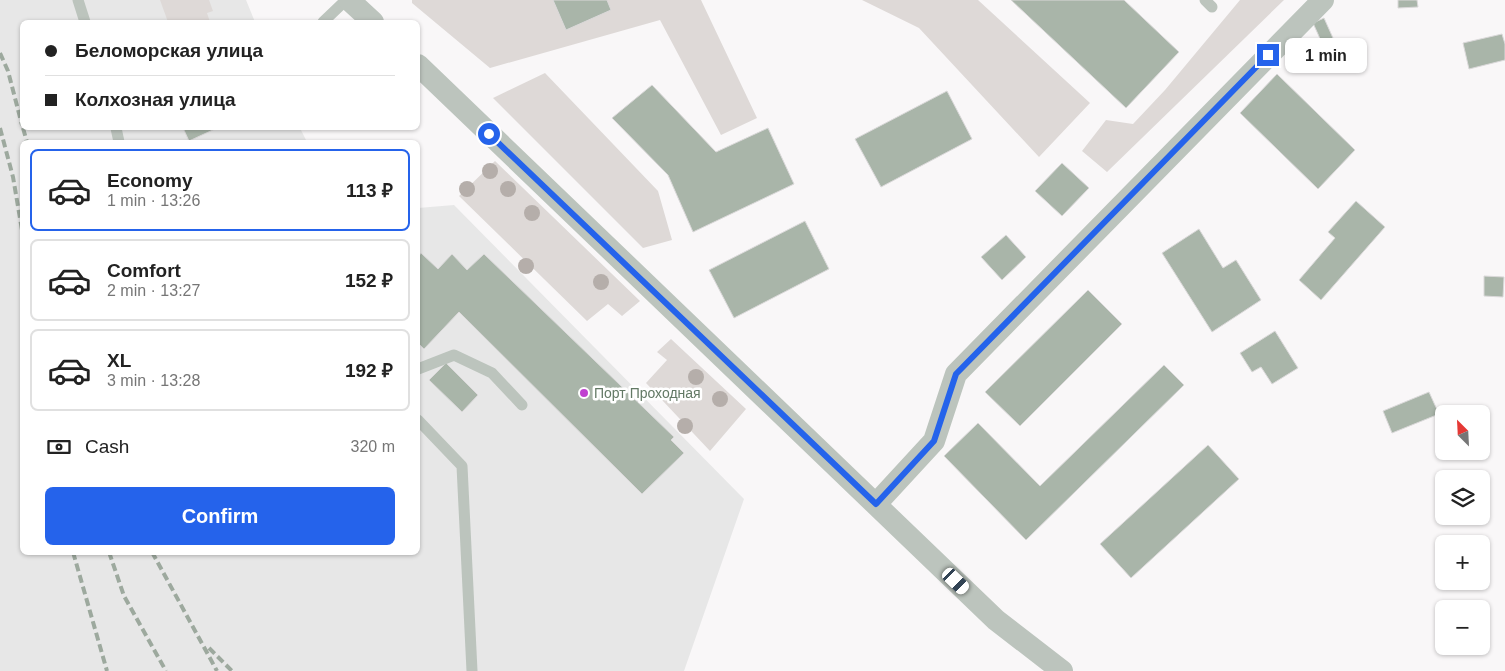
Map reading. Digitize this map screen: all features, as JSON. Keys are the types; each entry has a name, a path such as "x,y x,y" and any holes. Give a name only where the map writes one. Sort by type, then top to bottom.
{"street":[{"path":"348,0 371,20"},
{"path":"876,504 934,441 956,374 1323,0"},
{"path":"420,67 996,620 1062,671"}],"lane":[{"path":"78,0 84,20"},
{"path":"325,20 348,0"},
{"path":"420,368 454,355 492,373 522,405"},
{"path":"420,422 462,466 472,671"}],"shaded area":[{"path":"0,0 246,0 254,20 20,20 20,130 301,130 306,140 20,140 20,555 420,555 420,208 454,205 744,499 684,671 0,671"},
{"path":"160,0 209,0 213,11 207,13 209,20 167,20"},
{"path":"412,0 701,0 757,118 721,135 660,20 490,68 412,3"},
{"path":"862,0 978,0 1090,103 1039,157 919,28"},
{"path":"1240,0 1284,0 1107,172 1082,151 1106,120 1133,124 1165,90"},
{"path":"545,73 658,191 672,240 643,248 493,98"},
{"path":"495,161 640,301 622,316 608,304 587,321 459,196"},
{"path":"671,339 746,409 710,451 646,383 667,360 657,352"}],"building":[{"path":"553,0 607,0 611,10 566,30"},
{"path":"1011,0 1124,0 1179,52 1126,108"},
{"path":"1398,0 1417,0 1418,7 1398,8"},
{"path":"1324,18 1337,47 1326,52 1313,23"},
{"path":"1502,34 1505,44 1505,60 1469,69 1463,43"},
{"path":"1277,74 1355,150 1318,189 1240,113"},
{"path":"652,85 716,152 768,128 794,184 693,232 668,175 612,118"},
{"path":"947,91 972,139 881,187 855,139"},
{"path":"184,130 213,130 191,140 189,140"},
{"path":"1062,163 1089,188 1062,216 1035,191"},
{"path":"1356,201 1385,227 1321,300 1299,280 1335,238 1328,232"},
{"path":"805,221 829,269 734,318 709,270"},
{"path":"1199,229 1223,268 1236,260 1261,300 1212,332 1162,253"},
{"path":"1006,235 1026,257 1002,280 981,257"},
{"name":"Порт Проходная","path":"421,253 438,269 452,254 467,270 484,254 674,437 671,440 684,453 642,494 459,312 424,349 420,345"},
{"path":"1484,276 1504,277 1503,297 1484,296"},
{"path":"1088,290 1122,324 1020,426 985,392"},
{"path":"1275,331 1298,368 1272,384 1261,367 1252,372 1240,353"},
{"path":"446,363 478,395 462,412 429,380"},
{"path":"1164,365 1184,385 1026,540 944,456 978,423 1040,486"},
{"path":"1429,392 1435,405 1435,416 1392,433 1383,411"},
{"path":"1208,445 1239,479 1131,578 1100,544"}],"railway":[{"path":"0,53 8,71 20,117"},
{"path":"0,128 13,177 20,218"},
{"path":"24,130 26,140"},
{"path":"74,555 107,671"},
{"path":"110,555 124,596 166,671"},
{"path":"154,555 217,671"},
{"path":"209,648 232,671"}],"place":[{"name":"Порт Проходная","path":"584,393"}],"route":[{"path":"489,134 876,504 934,441 956,374 1268,55"}]}
